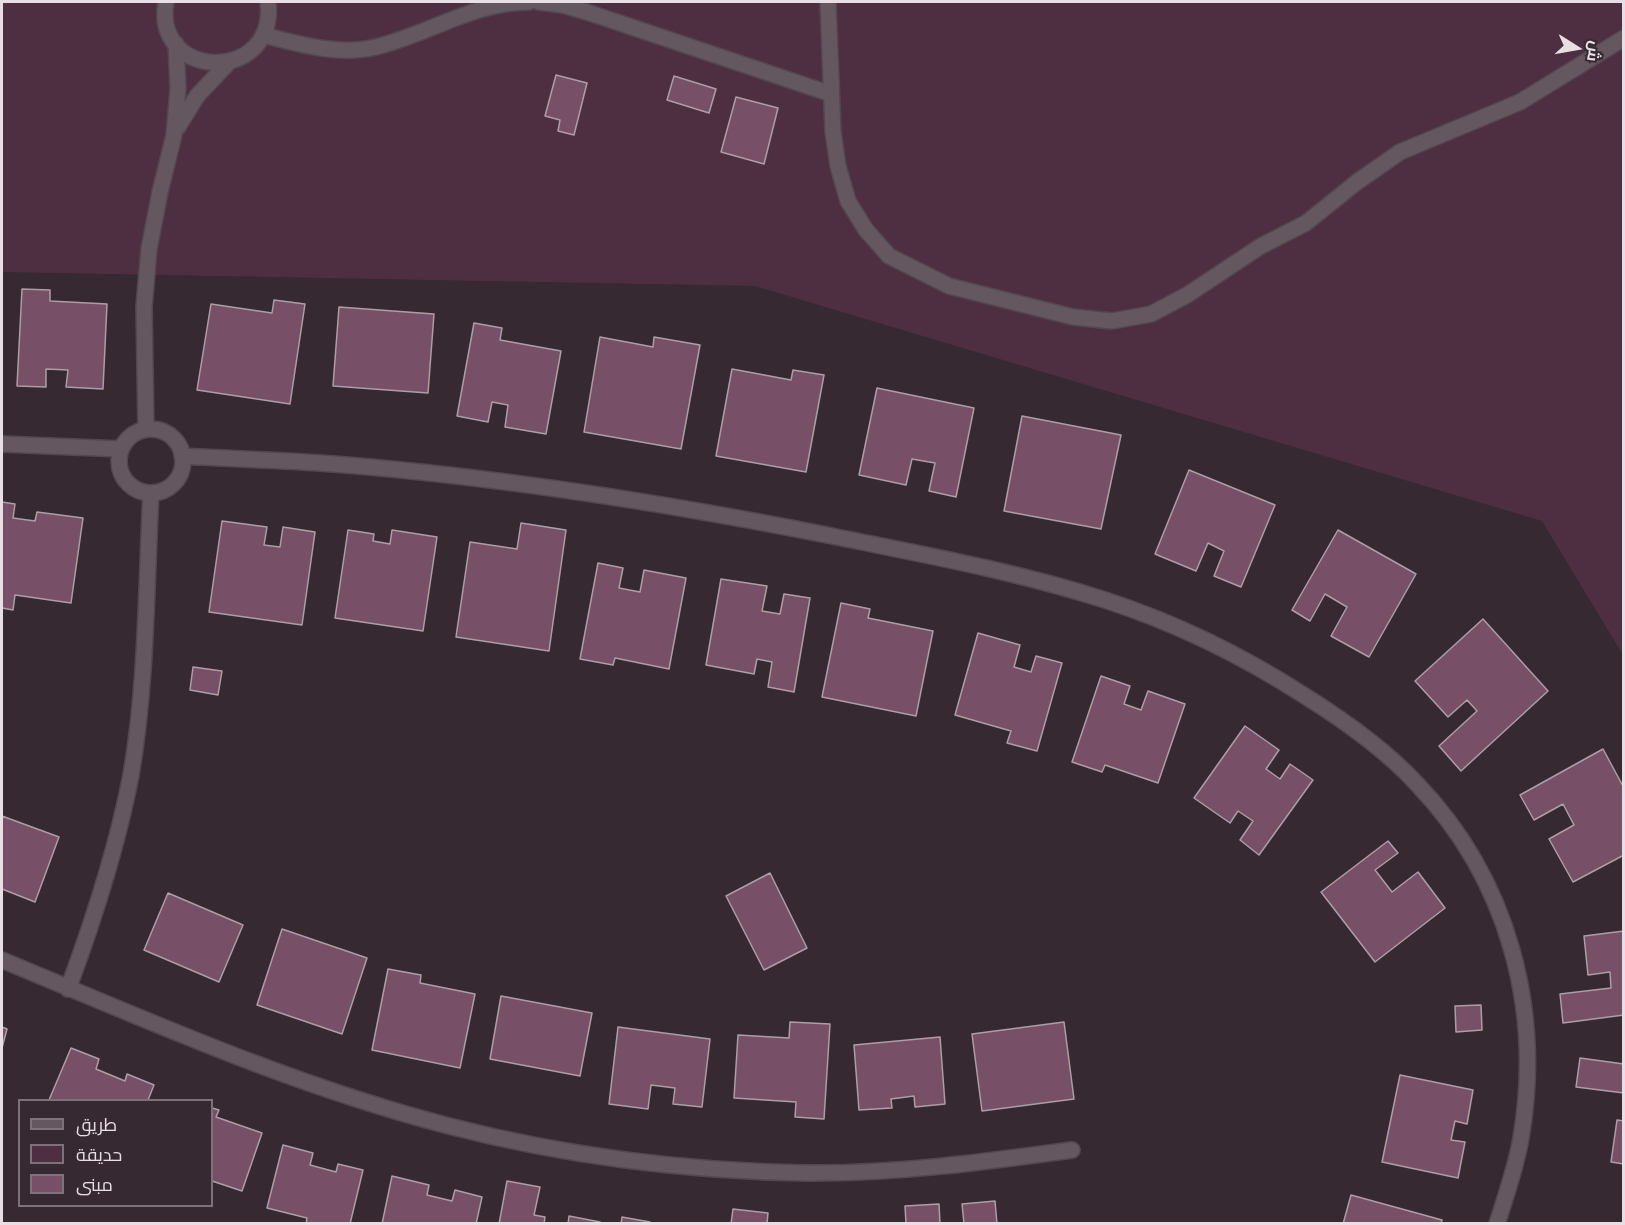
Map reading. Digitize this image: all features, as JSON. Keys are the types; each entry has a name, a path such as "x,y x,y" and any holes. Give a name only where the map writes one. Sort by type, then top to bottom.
{"street":[{"path":"166,2 165,19 169,32 184,52 205,63 229,62"},
{"path":"174,135 197,96 229,62 249,52 263,35 269,14 268,2"},
{"path":"263,35 325,49 366,48 399,40 490,5 529,2"},
{"path":"539,2 563,5 587,12 831,94"},
{"path":"828,2 831,94 837,154 848,201 866,230 889,256 950,286 1072,317 1112,321 1151,314 1187,295 1261,246 1306,223 1357,182 1400,152 1520,102 1623,38"},
{"path":"146,429 144,308 150,249 160,192 174,135 178,90 176,44"},
{"path":"146,429 156,429 174,438 182,456 182,470 176,482 164,490 151,493 131,486 124,479 120,470 121,449 135,433 146,429"},
{"path":"2,444 121,449"},
{"path":"182,456 335,464 479,480 622,499 743,519 896,549 1048,584 1107,601 1221,648 1275,677 1327,710 1377,747 1416,782 1448,819 1472,855 1499,914 1518,966 1526,1012 1527,1092 1520,1141 1497,1224"},
{"path":"68,989 105,883 131,775 141,696 151,493"},
{"path":"2,960 254,1064 361,1100 460,1129 537,1146 615,1159 717,1169 808,1173 909,1169 1072,1150"}],"green space":[{"path":"2,2 1623,2 1623,655 1542,521 755,286 2,272"}],"building":[{"path":"556,75 587,83 574,135 558,131 560,120 545,116"},
{"path":"674,76 716,89 709,113 667,100"},
{"path":"736,97 778,108 764,164 721,152"},
{"path":"22,289 50,290 50,301 107,304 103,389 66,387 68,370 46,369 46,387 17,386"},
{"path":"274,300 305,304 290,404 197,390 211,304 272,313"},
{"path":"339,307 434,314 428,393 333,386"},
{"path":"474,323 502,328 500,340 561,351 546,434 505,427 508,405 492,402 488,422 457,416"},
{"path":"600,337 653,347 654,337 700,345 681,449 584,432"},
{"path":"732,369 791,380 793,370 824,375 806,472 716,456"},
{"path":"877,388 974,408 956,497 929,491 935,463 912,459 906,485 859,475"},
{"path":"1022,416 1121,435 1101,529 1004,511"},
{"path":"1189,470 1275,505 1241,587 1214,576 1224,551 1208,543 1196,571 1155,554"},
{"path":"2,502 15,504 13,518 35,521 37,512 83,518 71,603 15,595 13,610 2,608"},
{"path":"222,521 267,527 264,545 280,547 283,527 315,532 302,625 209,612"},
{"path":"521,523 566,530 549,651 456,637 470,542 517,549"},
{"path":"348,530 374,534 373,541 390,544 392,530 437,537 423,631 335,618"},
{"path":"1338,530 1416,574 1369,657 1331,636 1347,607 1325,594 1310,621 1292,610"},
{"path":"598,563 623,568 619,588 640,592 644,570 686,578 669,669 615,658 613,665 580,659"},
{"path":"721,579 767,586 762,611 780,614 784,594 810,598 794,692 768,687 772,662 757,659 754,674 706,665"},
{"path":"841,603 870,609 868,618 933,631 916,716 822,697"},
{"path":"1483,619 1548,691 1461,771 1439,746 1477,711 1467,700 1448,717 1415,681"},
{"path":"978,633 1020,645 1014,667 1031,672 1036,656 1062,663 1037,751 1007,743 1011,731 955,715"},
{"path":"193,667 222,671 218,695 190,690"},
{"path":"1101,676 1130,686 1124,704 1141,710 1148,691 1185,704 1158,783 1105,765 1102,772 1072,762"},
{"path":"1245,726 1279,750 1266,769 1280,779 1290,764 1313,780 1259,855 1240,840 1253,821 1238,811 1230,823 1194,798"},
{"path":"1603,749 1624,788 1624,855 1573,882 1549,839 1574,825 1563,804 1534,820 1520,795"},
{"path":"2,816 59,837 35,902 2,889"},
{"path":"1388,841 1398,853 1375,870 1392,892 1418,872 1445,908 1375,962 1321,892"},
{"path":"770,873 807,948 764,970 726,896"},
{"path":"168,893 243,925 219,982 144,950"},
{"path":"282,929 367,958 342,1034 257,1005"},
{"path":"1624,931 1624,1015 1563,1023 1560,994 1611,988 1610,972 1588,975 1584,936"},
{"path":"388,969 421,975 420,983 475,994 460,1068 372,1050"},
{"path":"501,996 592,1013 580,1076 490,1059"},
{"path":"1481,1005 1482,1030 1456,1032 1455,1006"},
{"path":"790,1022 830,1024 824,1119 795,1117 796,1102 734,1098 738,1035 789,1038"},
{"path":"1064,1022 1074,1099 982,1111 972,1034"},
{"path":"2,1027 7,1029 2,1048"},
{"path":"618,1027 710,1039 702,1107 673,1104 675,1088 651,1085 648,1109 609,1104"},
{"path":"940,1037 945,1104 915,1107 914,1096 891,1099 892,1108 859,1110 854,1045"},
{"path":"71,1048 99,1059 96,1069 125,1081 127,1074 154,1085 148,1099 49,1099"},
{"path":"1580,1058 1624,1064 1624,1093 1576,1087"},
{"path":"1400,1075 1473,1090 1467,1124 1455,1121 1451,1140 1465,1142 1458,1178 1382,1162"},
{"path":"213,1108 219,1110 216,1117 262,1133 242,1191 213,1181"},
{"path":"1617,1120 1624,1121 1624,1164 1611,1162"},
{"path":"283,1145 313,1153 310,1165 336,1172 338,1164 363,1170 350,1224 306,1224 307,1218 267,1208"},
{"path":"392,1176 429,1185 427,1195 452,1201 455,1190 482,1197 476,1224 382,1224"},
{"path":"507,1181 540,1187 534,1215 545,1217 544,1224 499,1224"},
{"path":"1351,1195 1442,1220 1441,1224 1343,1224"},
{"path":"995,1201 997,1224 964,1224 962,1204"},
{"path":"939,1204 940,1224 906,1224 905,1206"},
{"path":"733,1209 768,1213 767,1224 731,1224"},
{"path":"569,1216 600,1222 600,1224 568,1224"},
{"path":"622,1217 650,1222 650,1224 621,1224"}]}
